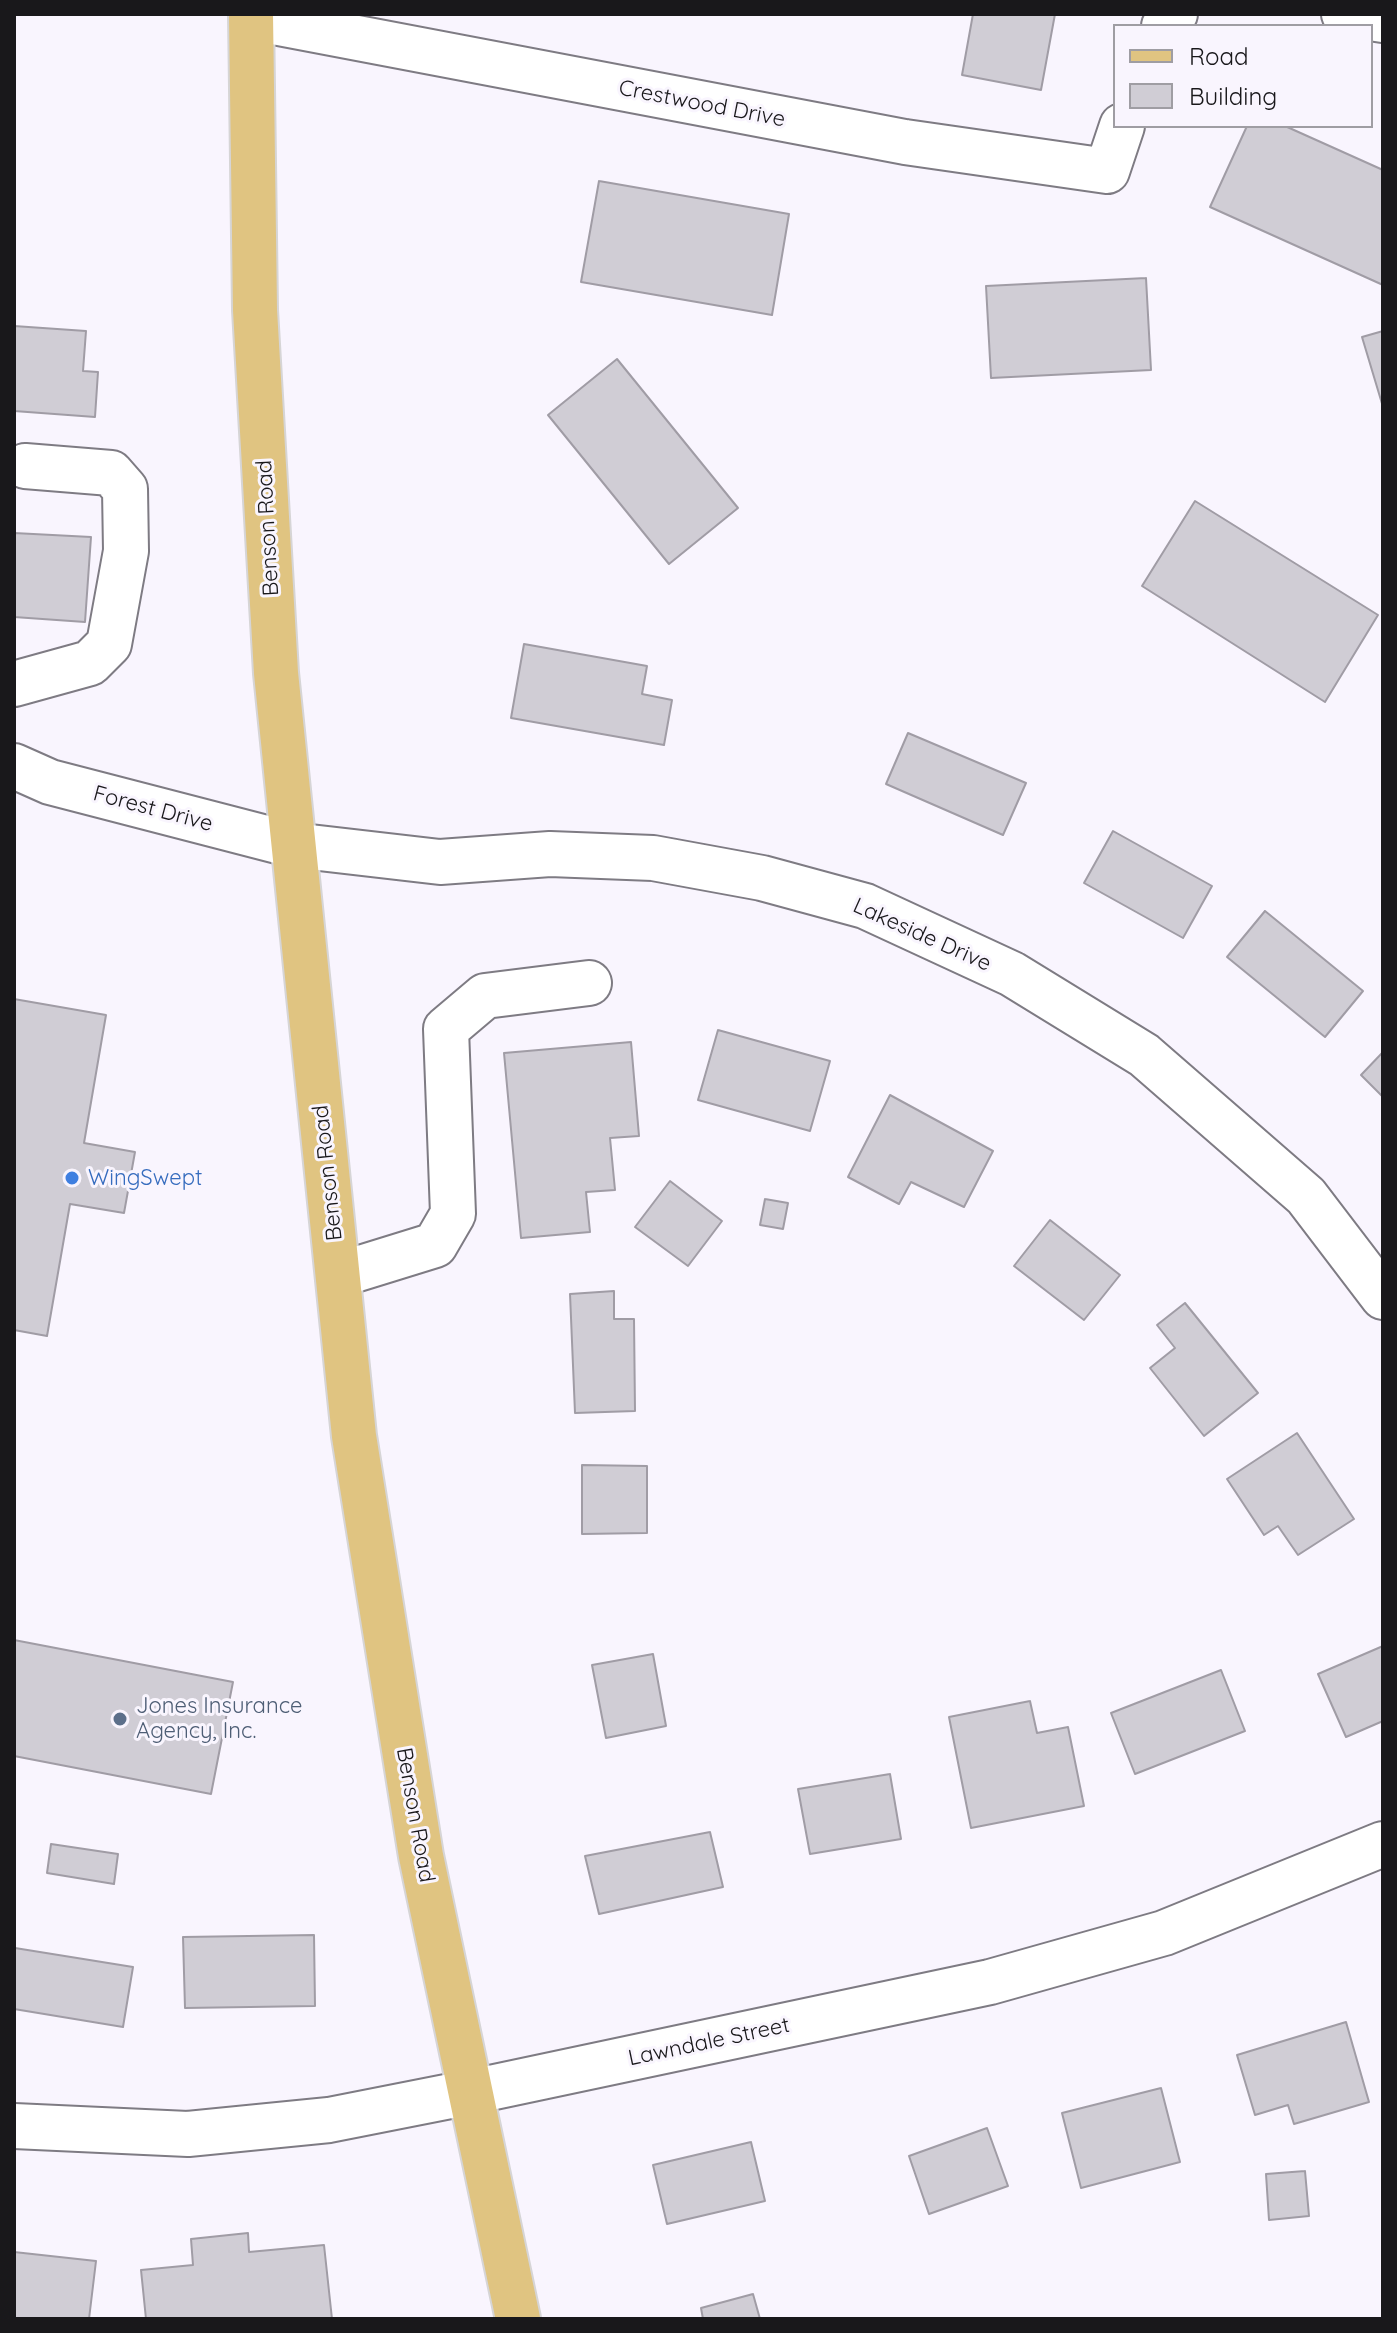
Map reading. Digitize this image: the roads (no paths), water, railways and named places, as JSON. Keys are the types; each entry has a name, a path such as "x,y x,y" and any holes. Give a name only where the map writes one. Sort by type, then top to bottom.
{"main road":[{"name":"Benson Road","path":"252,16 255,310 276,673 354,1436 421,1856 518,2319"}],"street":[{"path":"1344,14 1383,20"},
{"name":"Crestwood Drive","path":"252,16 905,142 1107,171 1121,128"},
{"path":"14,684 90,663 109,644 126,551 125,489 111,473 25,466"},
{"name":"Forest Drive","path":"14,766 50,782 293,845"},
{"name":"Lakeside Drive","path":"293,845 440,862 550,854 653,858 762,878 865,906 1012,974 1144,1055 1306,1196 1383,1297"},
{"path":"338,1275 435,1245 453,1214 446,1029 485,996 589,983"},
{"name":"Lawndale Street","path":"14,2126 188,2134 329,2120 471,2092 990,1982 1164,1933 1383,1844"}],"place":[{"name":"WingSwept","path":"72,1178"},
{"name":"Jones Insurance Agency, Inc.","path":"120,1719"}]}
